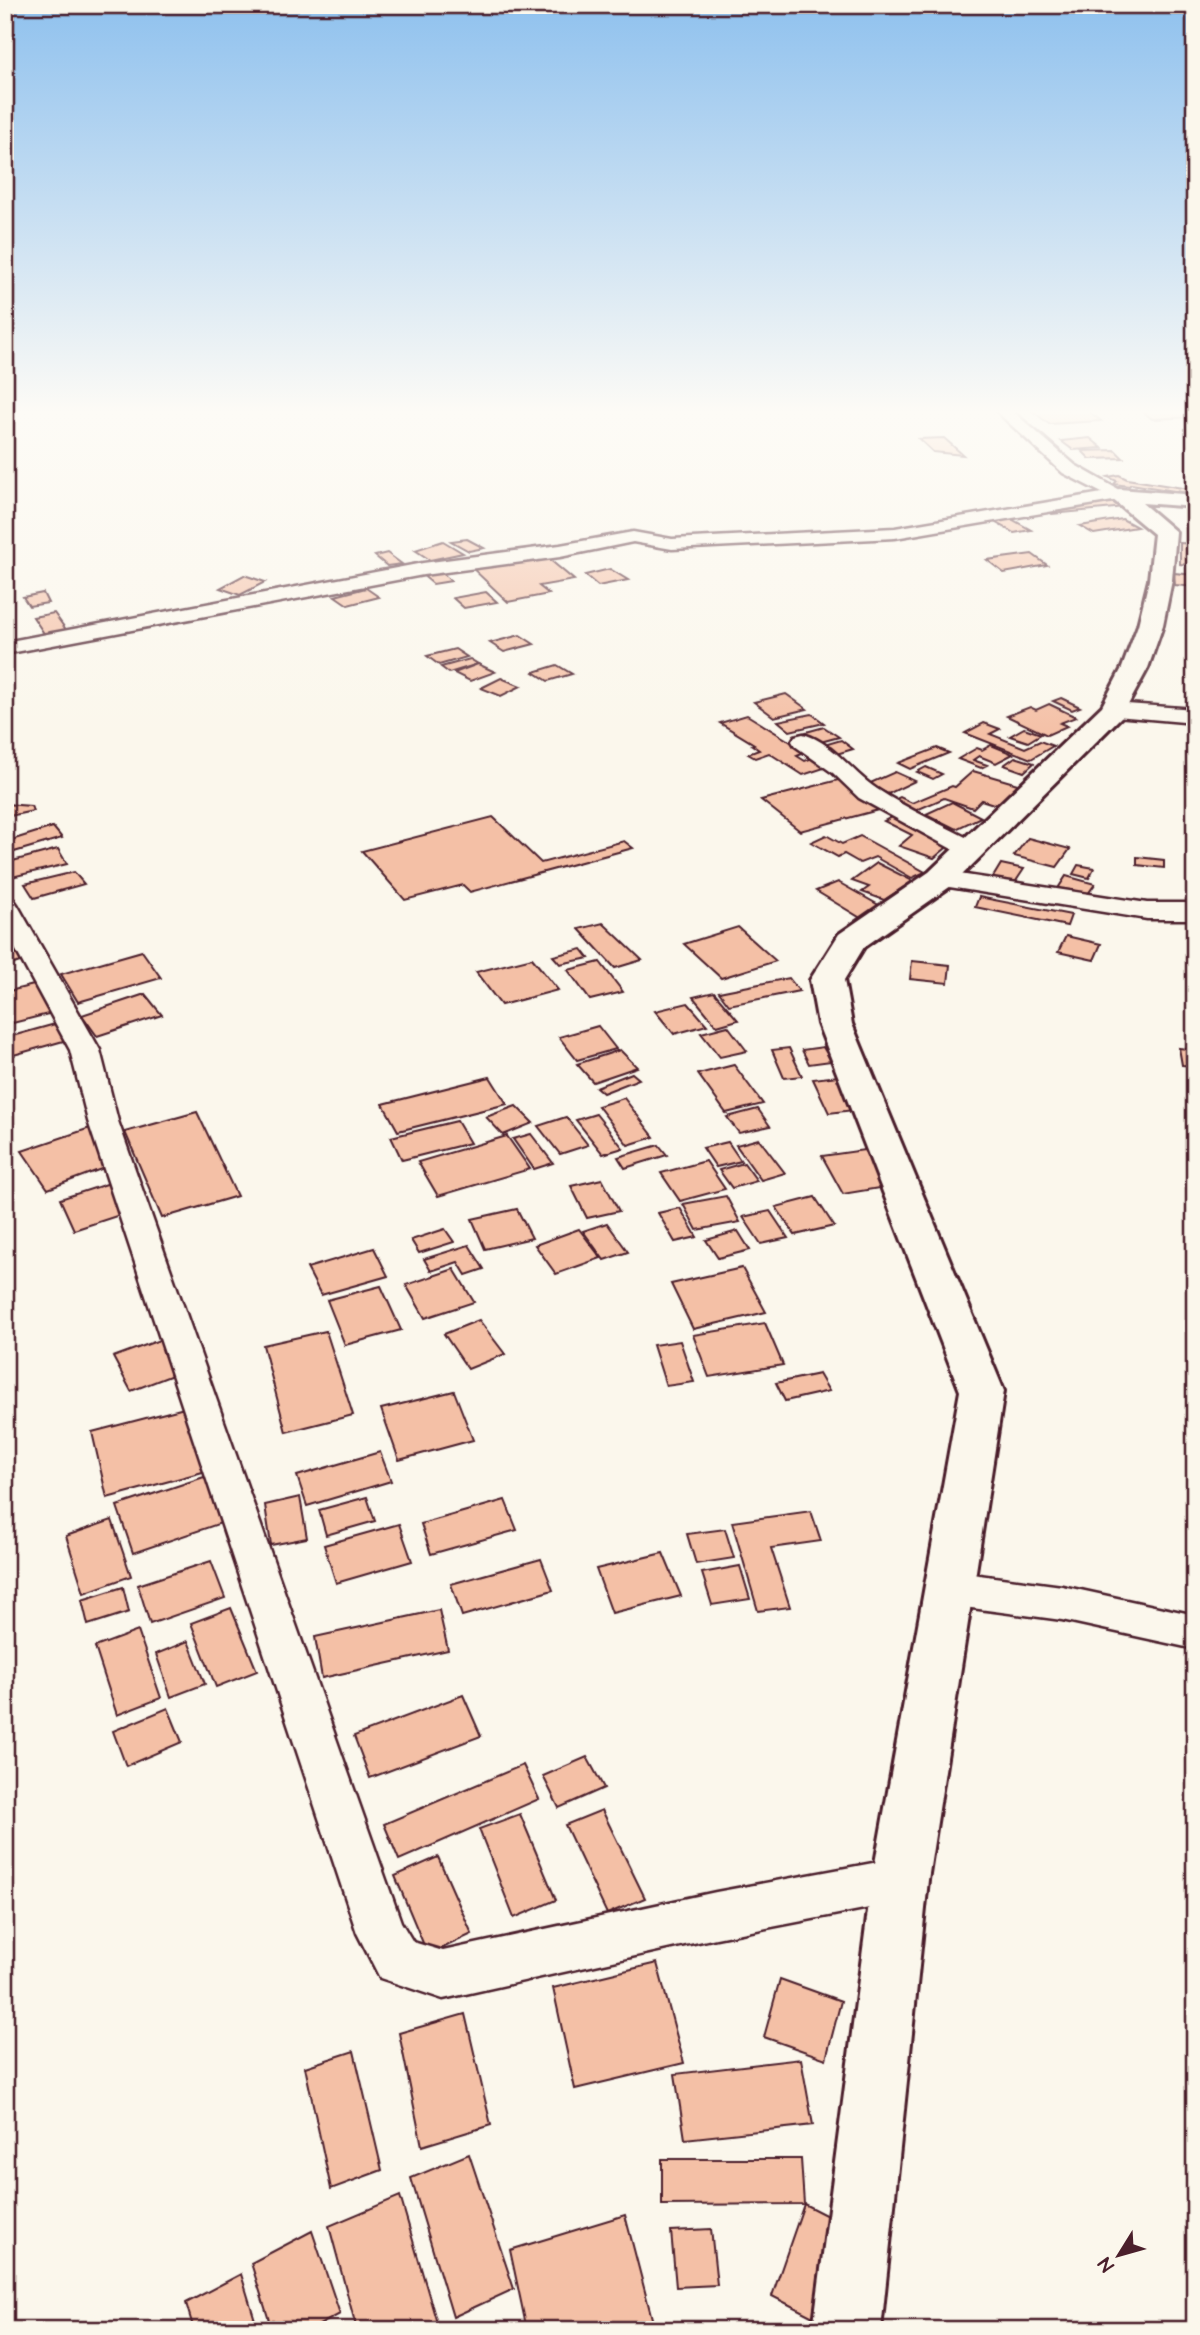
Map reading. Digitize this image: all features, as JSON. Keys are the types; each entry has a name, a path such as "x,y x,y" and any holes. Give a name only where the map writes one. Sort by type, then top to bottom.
{"street":[{"path":"5,648 423,569 560,551 633,537 672,544 895,533 984,518"},
{"path":"847,2330 900,1880 982,1391 835,1024 827,980 850,941 940,879 1112,710 1132,679 1148,639 1163,569 1165,532 1148,518"},
{"path":"1112,710 1195,716"},
{"path":"803,741 841,768 867,793 970,849"},
{"path":"940,879 1146,911 1195,911"},
{"path":"5,906 85,1050 103,1121 377,1920 397,1961 443,1975 716,1915 900,1880"},
{"path":"949,1588 1062,1603 1195,1632"}],"building":[{"path":"1010,518 1031,530 1014,533 989,519"},
{"path":"1122,519 1137,527 1094,534 1080,526"},
{"path":"467,539 484,548 469,551 451,541"},
{"path":"443,541 463,553 430,560 415,550"},
{"path":"1180,543 1195,544 1195,573 1190,572 1189,565 1180,564"},
{"path":"387,553 402,564 387,566 375,556"},
{"path":"543,554 574,580 539,586 549,594 508,602 470,566"},
{"path":"1032,554 1047,565 1004,573 987,560"},
{"path":"438,569 451,581 433,584 420,573"},
{"path":"610,569 628,580 598,586 585,575"},
{"path":"1174,573 1195,575 1195,587 1175,585"},
{"path":"244,575 265,582 240,595 220,588"},
{"path":"366,588 379,597 348,605 335,596"},
{"path":"486,592 497,602 464,608 453,598"},
{"path":"43,593 48,603 29,606 23,597"},
{"path":"54,613 67,631 45,635 33,617"},
{"path":"520,635 534,644 504,652 490,643"},
{"path":"455,649 467,657 439,665 427,656"},
{"path":"470,659 478,664 449,673 441,667"},
{"path":"478,664 495,672 470,681 454,673"},
{"path":"557,665 572,674 548,681 534,672"},
{"path":"501,678 521,686 501,696 481,688"},
{"path":"786,694 807,709 774,717 754,702"},
{"path":"1061,698 1080,707 1072,710 1053,701"},
{"path":"1049,704 1076,717 1060,723 1067,726 1047,735 1007,716 1030,707 1036,710"},
{"path":"812,714 824,723 790,731 778,721"},
{"path":"747,715 807,752 797,756 805,761 815,757 830,766 803,775 769,753 755,758 748,754 759,750 720,723"},
{"path":"984,723 1000,729 990,734 1025,748 1040,741 1053,746 1031,759 965,733"},
{"path":"824,727 839,737 813,744 799,734"},
{"path":"1024,728 1041,734 1028,742 1010,736"},
{"path":"841,740 853,749 830,756 817,747"},
{"path":"991,745 1013,754 996,763 979,756 973,760 987,765 981,768 958,759 977,748 982,750"},
{"path":"937,748 949,753 910,769 898,763"},
{"path":"1015,757 1034,763 1024,772 1004,765"},
{"path":"926,767 942,774 933,779 917,772"},
{"path":"973,771 1021,785 1000,806 981,800 973,808 944,798 910,813 889,802 900,797 912,803 955,787"},
{"path":"895,772 915,781 888,794 868,784"},
{"path":"842,779 882,809 800,831 761,800"},
{"path":"952,802 981,817 956,829 926,814"},
{"path":"5,804 31,806 33,811 5,817"},
{"path":"898,814 951,844 934,858 899,846 912,835 884,821"},
{"path":"493,817 541,863 624,841 633,848 470,892 463,885 405,900 362,851"},
{"path":"53,827 62,838 14,852 5,842"},
{"path":"826,835 842,844 860,836 925,872 912,878 875,857 860,863 844,854 838,857 811,842"},
{"path":"1028,838 1070,849 1057,867 1014,856"},
{"path":"58,849 67,864 12,877 5,868 5,863"},
{"path":"1137,857 1164,860 1164,868 1137,865"},
{"path":"877,863 913,881 884,900 862,892 869,887 852,881"},
{"path":"1001,864 1024,869 1012,887 990,882"},
{"path":"1078,865 1094,868 1089,878 1073,874"},
{"path":"74,872 84,884 34,898 25,884"},
{"path":"1066,876 1095,884 1085,898 1057,890"},
{"path":"838,882 891,912 869,923 816,891"},
{"path":"979,897 1071,915 1067,926 975,907"},
{"path":"603,923 642,960 615,968 579,929"},
{"path":"738,927 776,961 721,978 684,944"},
{"path":"1066,936 1101,944 1094,960 1058,952"},
{"path":"582,949 589,958 560,964 553,956"},
{"path":"16,951 23,961 5,967 5,955"},
{"path":"142,951 161,978 78,1002 61,974"},
{"path":"532,958 558,990 501,1005 476,972"},
{"path":"912,961 950,965 948,983 910,979"},
{"path":"600,962 623,992 590,1000 568,970"},
{"path":"789,978 799,991 729,1005 719,992"},
{"path":"38,984 52,1013 5,1025 5,992"},
{"path":"714,992 738,1020 717,1026 693,997"},
{"path":"145,994 162,1015 97,1036 82,1015"},
{"path":"688,1003 707,1025 674,1034 655,1011"},
{"path":"66,1021 74,1038 10,1056 5,1038"},
{"path":"598,1026 616,1049 577,1060 559,1037"},
{"path":"728,1026 747,1051 720,1057 701,1033"},
{"path":"823,1047 831,1061 809,1064 802,1050"},
{"path":"789,1048 802,1076 784,1078 772,1050"},
{"path":"1179,1048 1195,1050 1195,1066 1182,1065"},
{"path":"620,1050 637,1067 593,1082 577,1064"},
{"path":"734,1065 763,1104 726,1113 698,1074"},
{"path":"632,1073 639,1079 603,1093 596,1087"},
{"path":"838,1076 854,1110 829,1113 813,1079"},
{"path":"490,1077 507,1104 398,1131 383,1104"},
{"path":"624,1098 654,1137 628,1145 598,1106"},
{"path":"516,1106 533,1123 503,1135 486,1117"},
{"path":"758,1109 770,1126 739,1133 727,1117"},
{"path":"197,1112 237,1196 162,1218 125,1132"},
{"path":"596,1114 623,1148 603,1154 576,1120"},
{"path":"566,1117 588,1145 560,1154 538,1126"},
{"path":"457,1121 470,1143 402,1160 391,1137"},
{"path":"93,1127 112,1165 48,1189 22,1151"},
{"path":"531,1134 553,1163 534,1169 513,1139"},
{"path":"507,1136 530,1169 438,1196 418,1162"},
{"path":"759,1139 785,1173 761,1180 736,1145"},
{"path":"728,1142 741,1161 716,1167 703,1148"},
{"path":"659,1145 667,1155 625,1168 618,1157"},
{"path":"864,1150 885,1187 843,1194 822,1156"},
{"path":"706,1161 725,1189 680,1201 661,1173"},
{"path":"744,1163 757,1181 732,1188 719,1170"},
{"path":"602,1179 619,1211 587,1218 571,1186"},
{"path":"116,1181 132,1211 74,1230 60,1199"},
{"path":"726,1196 740,1222 697,1230 683,1204"},
{"path":"815,1197 834,1226 795,1235 776,1207"},
{"path":"680,1208 697,1237 675,1242 658,1213"},
{"path":"517,1209 532,1238 485,1249 472,1219"},
{"path":"770,1211 788,1238 761,1244 743,1217"},
{"path":"607,1223 628,1252 604,1260 583,1231"},
{"path":"445,1229 454,1242 419,1253 411,1240"},
{"path":"579,1229 601,1258 556,1274 535,1245"},
{"path":"738,1231 750,1250 718,1258 706,1240"},
{"path":"469,1245 484,1269 466,1275 458,1262 431,1271 424,1259"},
{"path":"374,1248 388,1276 321,1295 307,1268"},
{"path":"742,1268 766,1312 693,1329 671,1284"},
{"path":"454,1269 474,1302 425,1318 406,1285"},
{"path":"381,1286 401,1330 345,1345 327,1300"},
{"path":"479,1320 505,1354 468,1369 444,1334"},
{"path":"765,1323 783,1365 709,1377 693,1335"},
{"path":"326,1331 353,1415 286,1432 263,1345"},
{"path":"165,1338 183,1371 131,1391 113,1357"},
{"path":"680,1341 694,1382 666,1386 653,1345"},
{"path":"819,1374 829,1391 785,1401 776,1383"},
{"path":"454,1391 473,1440 399,1460 381,1409"},
{"path":"192,1406 210,1470 107,1498 92,1432"},
{"path":"380,1452 391,1481 307,1506 297,1476"},
{"path":"210,1475 227,1521 133,1553 117,1506"},
{"path":"300,1497 307,1538 271,1545 265,1505"},
{"path":"367,1497 375,1521 326,1535 319,1510"},
{"path":"505,1500 517,1530 431,1554 421,1524"},
{"path":"811,1511 821,1541 771,1548 790,1607 758,1611 732,1522"},
{"path":"112,1520 131,1576 84,1593 66,1536"},
{"path":"399,1524 412,1561 336,1583 324,1545"},
{"path":"725,1529 734,1558 696,1564 687,1534"},
{"path":"663,1553 681,1596 612,1613 596,1569"},
{"path":"541,1559 553,1590 462,1616 451,1584"},
{"path":"211,1561 225,1598 150,1624 138,1585"},
{"path":"740,1566 750,1599 712,1605 702,1573"},
{"path":"123,1587 129,1612 88,1625 82,1600"},
{"path":"231,1608 257,1671 216,1687 191,1623"},
{"path":"439,1610 448,1650 322,1678 315,1637"},
{"path":"138,1631 161,1698 117,1715 95,1647"},
{"path":"188,1641 205,1684 171,1697 156,1654"},
{"path":"463,1695 481,1736 370,1778 354,1736"},
{"path":"168,1708 182,1742 126,1766 113,1731"},
{"path":"587,1757 604,1788 559,1808 543,1776"},
{"path":"523,1765 539,1799 399,1860 384,1824"},
{"path":"602,1810 645,1898 607,1914 565,1825"},
{"path":"520,1814 556,1900 514,1918 479,1829"},
{"path":"438,1857 472,1934 428,1955 395,1876"},
{"path":"657,1963 684,2063 575,2089 553,1988"},
{"path":"780,1979 841,2001 826,2059 764,2037"},
{"path":"465,2014 491,2125 422,2146 399,2033"},
{"path":"354,2051 382,2170 331,2189 305,2067"},
{"path":"801,2059 813,2125 685,2139 675,2074"},
{"path":"469,2154 514,2289 453,2317 411,2178"},
{"path":"662,2159 801,2159 804,2204 662,2205"},
{"path":"400,2196 439,2330 357,2330 329,2226"},
{"path":"804,2204 851,2228 821,2321 772,2296"},
{"path":"625,2215 655,2330 527,2330 510,2250"},
{"path":"711,2229 717,2285 676,2287 671,2231"},
{"path":"312,2231 340,2314 310,2330 272,2330 251,2263"},
{"path":"241,2274 258,2330 194,2330 186,2303"}]}
